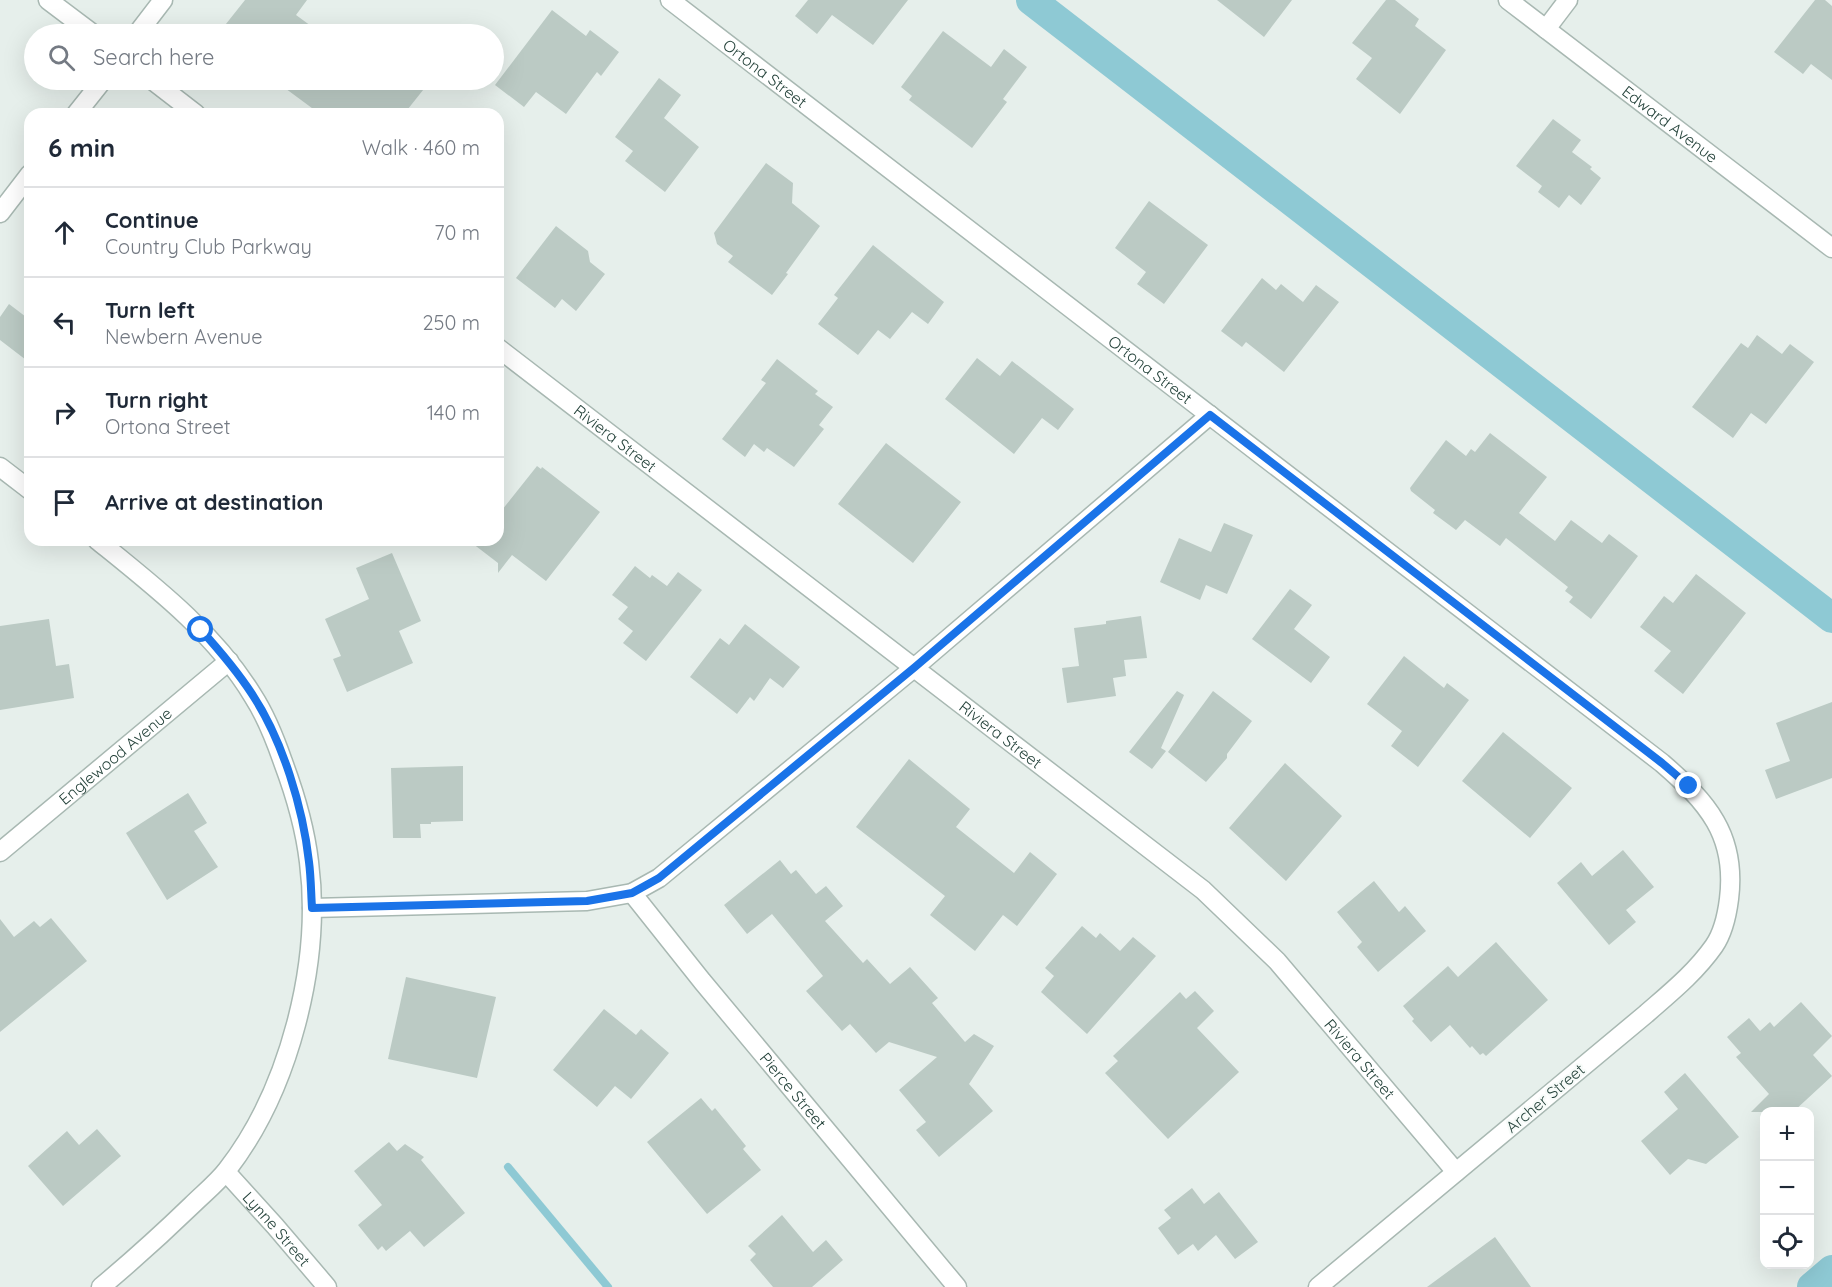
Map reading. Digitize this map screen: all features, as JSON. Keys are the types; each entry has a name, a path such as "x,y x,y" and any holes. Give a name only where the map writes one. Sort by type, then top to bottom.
{"street":[{"path":"48,0 80,24"},
{"path":"145,24 163,0"},
{"name":"Ortona Street","path":"669,0 1653,756 1689,786 1710,810 1726,844 1731,880"},
{"name":"Edward Avenue","path":"1508,0 1832,248"},
{"path":"1546,29 1568,0"},
{"path":"81,108 95,90"},
{"path":"165,90 188,108"},
{"path":"0,213 24,182"},
{"name":"Riviera Street","path":"504,353 1203,890 1277,961 1456,1172"},
{"path":"312,908 587,901 632,893 659,878 915,667 1210,415"},
{"path":"0,467 24,485"},
{"path":"101,1287 147,1248 226,1172 250,1138 270,1100 298,1019 306,977 312,908 304,830 288,775 259,706 229,661 201,630 156,588 104,546"},
{"name":"Englewood Avenue","path":"0,852 229,661"},
{"name":"Archer Street","path":"1318,1287 1694,972 1715,944 1727,915 1731,880"},
{"name":"Pierce Street","path":"632,893 702,981 957,1287"},
{"name":"Lynne Street","path":"226,1172 327,1287"}],"building":[{"path":"245,0 307,0 296,15 308,24 226,24"},
{"path":"808,0 908,0 873,45 832,15 817,34 795,16"},
{"path":"1217,0 1292,0 1264,37"},
{"path":"1386,0 1395,0 1419,19 1415,26 1446,50 1400,114 1356,79 1372,58 1352,43"},
{"path":"1815,0 1825,0 1832,6 1832,80 1811,64 1803,74 1774,52"},
{"path":"552,10 586,36 590,30 619,52 601,76 597,72 566,114 536,92 524,107 502,90 504,90 504,73"},
{"path":"943,31 991,67 1004,49 1027,67 1003,99 1007,102 972,148 909,100 912,96 901,87"},
{"path":"659,78 681,95 664,118 699,147 665,192 625,161 633,151 615,137"},
{"path":"288,90 423,90 409,108 312,108"},
{"path":"1553,119 1581,140 1572,152 1592,167 1590,169 1601,178 1581,205 1569,195 1559,208 1538,192 1542,186 1516,166"},
{"path":"766,163 793,183 792,203 820,226 772,295 728,262 733,256 717,244 714,233"},
{"path":"1149,201 1208,245 1164,304 1137,284 1146,272 1115,248"},
{"path":"556,226 588,251 590,262 605,274 576,311 562,299 555,308 516,278"},
{"path":"873,245 944,302 928,324 912,312 890,339 878,330 858,355 818,324 838,298 834,295"},
{"path":"1262,278 1276,290 1281,284 1303,302 1316,285 1339,302 1284,372 1246,342 1242,347 1221,331"},
{"path":"9,304 24,315 24,358 0,340 0,317"},
{"path":"1757,335 1782,354 1790,344 1814,362 1766,424 1751,413 1733,438 1692,407 1741,343 1748,348"},
{"path":"977,358 1000,376 1012,361 1074,409 1058,430 1042,418 1014,454 945,399"},
{"path":"777,359 818,391 815,394 833,407 819,425 824,429 794,467 767,448 764,452 754,444 745,457 722,439 766,383 761,380"},
{"path":"1490,433 1547,477 1519,513 1555,541 1571,520 1602,543 1609,534 1638,556 1591,619 1569,602 1573,597 1565,591 1568,587 1506,538 1500,546 1465,520 1456,530 1433,513 1435,510 1411,491 1410,488 1446,440 1466,456 1471,449 1475,452"},
{"path":"886,443 961,502 913,563 838,504"},
{"path":"537,466 541,469 542,467 600,512 546,581 512,555 498,573 498,563 476,546 504,546 504,507"},
{"path":"1224,523 1253,535 1227,594 1206,585 1200,600 1160,582 1179,538 1211,552"},
{"path":"392,553 421,621 399,631 413,663 347,692 333,659 341,656 325,619 369,599 356,568"},
{"path":"635,566 650,578 652,575 667,586 678,572 702,590 646,661 623,643 633,631 618,619 628,607 612,595"},
{"path":"1696,574 1746,613 1683,694 1654,671 1671,651 1640,627 1664,596 1673,603"},
{"path":"1290,589 1312,605 1294,629 1330,657 1311,683 1252,639"},
{"path":"1141,616 1147,658 1124,660 1126,676 1113,678 1116,696 1067,703 1062,668 1079,666 1074,628"},
{"path":"49,619 56,666 69,664 74,698 0,710 0,626"},
{"path":"745,624 800,667 783,688 770,678 754,701 750,697 737,714 690,677 720,638 729,645"},
{"path":"1404,656 1444,688 1447,683 1469,700 1418,767 1391,746 1402,731 1367,704"},
{"path":"1177,691 1184,695 1161,748 1166,751 1152,769 1129,752"},
{"path":"1213,691 1252,721 1227,754 1227,758 1206,782 1168,752"},
{"path":"1832,702 1832,778 1776,799 1765,770 1790,761 1776,723"},
{"path":"1503,732 1572,788 1530,838 1462,781"},
{"path":"909,759 970,809 956,827 1014,873 1030,852 1057,874 1017,926 1003,915 975,951 930,915 945,896 856,827"},
{"path":"1285,763 1342,816 1286,881 1229,828"},
{"path":"463,766 463,821 420,824 421,838 393,838 391,768"},
{"path":"188,793 207,823 194,831 218,867 167,900 126,833"},
{"path":"1623,850 1654,887 1626,910 1636,922 1609,945 1557,883 1581,862 1592,876"},
{"path":"780,860 791,874 796,870 816,894 826,886 843,906 825,921 863,963 867,959 890,984 910,967 938,998 932,1003 965,1042 974,1034 994,1046 969,1084 993,1111 939,1157 916,1130 926,1122 899,1090 937,1057 889,1042 876,1053 850,1024 842,1031 806,991 823,976 772,914 747,934 724,905"},
{"path":"1374,881 1399,912 1405,906 1426,931 1378,972 1357,947 1362,942 1337,912"},
{"path":"51,918 87,961 0,1032 0,919 14,937 34,921 40,927"},
{"path":"1082,926 1096,938 1100,933 1120,951 1133,937 1156,956 1087,1034 1041,992 1054,976 1045,968"},
{"path":"1496,942 1548,1000 1486,1056 1483,1053 1480,1055 1472,1046 1470,1048 1450,1025 1431,1042 1412,1021 1414,1019 1403,1006 1448,966 1458,977"},
{"path":"406,977 496,997 477,1078 388,1059"},
{"path":"1195,991 1214,1011 1197,1028 1239,1072 1168,1139 1105,1073 1118,1061 1113,1056 1180,992 1186,999"},
{"path":"1801,1002 1832,1036 1813,1055 1832,1076 1798,1107 1760,1107 1760,1112 1751,1112 1769,1094 1736,1057 1741,1053 1727,1037 1749,1018 1760,1031 1770,1022 1774,1027"},
{"path":"604,1009 636,1035 641,1029 669,1053 631,1099 615,1086 597,1107 553,1070"},
{"path":"1685,1073 1739,1137 1706,1164 1688,1159 1670,1175 1641,1141 1678,1109 1664,1092"},
{"path":"701,1098 712,1111 715,1108 746,1146 743,1149 761,1170 707,1214 647,1142"},
{"path":"97,1129 121,1156 63,1206 28,1166 67,1131 79,1145"},
{"path":"389,1142 397,1151 405,1144 424,1157 421,1160 465,1213 424,1247 410,1231 386,1251 382,1246 378,1250 358,1225 382,1205 354,1171"},
{"path":"1192,1188 1204,1204 1219,1192 1258,1242 1235,1259 1216,1235 1198,1251 1193,1244 1178,1255 1158,1228 1171,1218 1164,1210"},
{"path":"782,1215 813,1252 826,1240 843,1260 812,1287 773,1287 750,1260 756,1254 748,1246"},
{"path":"1495,1237 1531,1287 1427,1287"}],"waterway":[{"path":"1031,0 1832,618"},
{"path":"508,1167 608,1287"},
{"path":"1812,1287 1832,1270"}],"route":[{"path":"201,630 229,661 254,696 273,735 302,818 309,863 312,908 587,901 632,893 659,878 915,667 1210,415 1689,786"}]}
